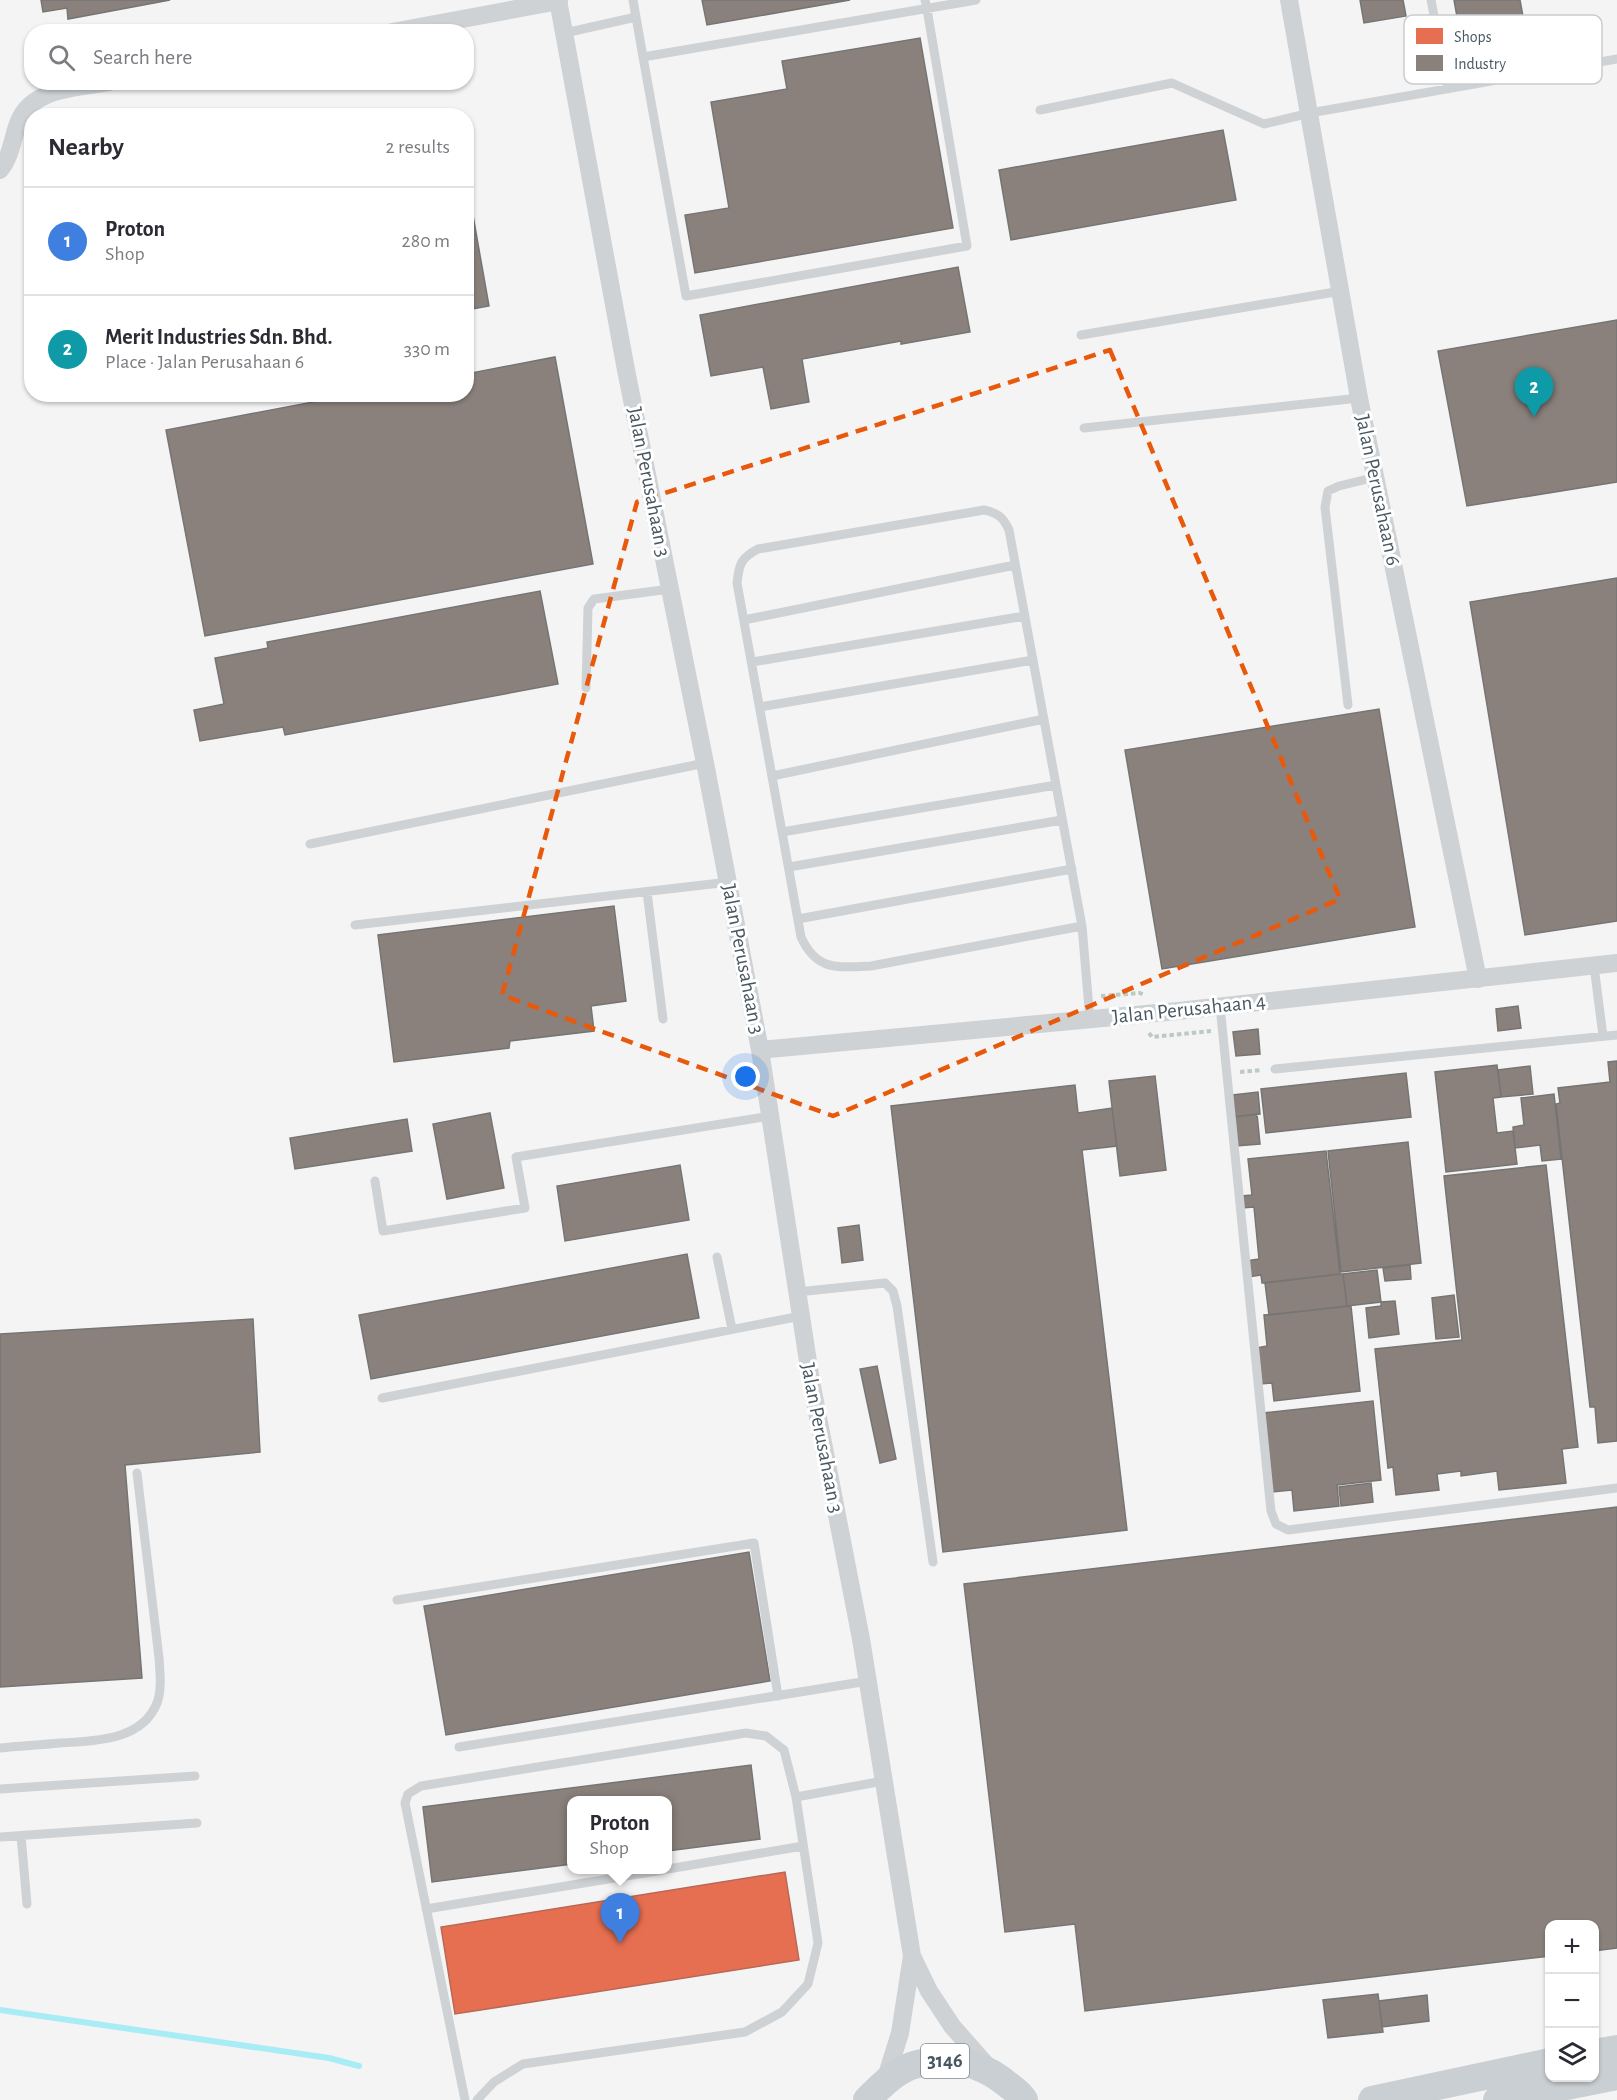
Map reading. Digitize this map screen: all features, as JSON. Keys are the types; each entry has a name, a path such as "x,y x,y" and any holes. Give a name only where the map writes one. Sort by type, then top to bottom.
{"main road":[{"path":"1599,2053 1617,2049"},
{"name":"3146","path":"876,2090 910,2067 937,2060 965,2062 992,2072 1025,2098"},
{"path":"1372,2100 1545,2063"},
{"path":"1497,2100 1617,2076"}],"street":[{"name":"Jalan Perusahaan 6","path":"1289,0 1359,398 1478,979"},
{"path":"435,24 559,1"},
{"name":"Jalan Perusahaan 3","path":"559,1 626,370 729,882 760,1050 811,1381 868,1681 912,1956"},
{"path":"27,108 30,104 48,94 69,90"},
{"path":"0,170 5,163 19,121 24,113"},
{"name":"Jalan Perusahaan 4","path":"760,1050 1090,1020 1617,963"},
{"path":"912,1956 952,2026 992,2072"},
{"path":"876,2090 900,2033 912,1956"}],"lane":[{"path":"633,0 686,296 967,246 926,5"},
{"path":"643,57 926,5 976,0"},
{"path":"1431,0 1434,15"},
{"path":"565,33 636,17"},
{"path":"1602,62 1617,59"},
{"path":"1040,110 1172,83 1264,124 1476,84"},
{"path":"1447,84 1448,89"},
{"path":"1081,335 1341,291"},
{"path":"1084,428 1359,398"},
{"path":"1348,705 1325,507 1328,491 1376,477"},
{"path":"1082,926 872,966 844,967 823,964 808,952 801,937 737,583 739,565 747,555 758,549 984,510 996,512 1004,519 1009,530 1016,565 1082,926 1090,1020"},
{"path":"744,620 1016,565"},
{"path":"586,687 588,608 594,599 670,589"},
{"path":"752,662 1025,616"},
{"path":"759,708 1033,660"},
{"path":"772,776 1044,719"},
{"path":"310,844 705,763"},
{"path":"782,832 1056,785"},
{"path":"789,867 1062,820"},
{"path":"798,919 1072,869"},
{"path":"355,925 729,882"},
{"path":"647,892 663,1019"},
{"path":"1594,966 1602,1036"},
{"path":"1220,1006 1271,1511 1276,1524 1288,1530 1617,1488"},
{"path":"1275,1069 1617,1035"},
{"path":"375,1181 383,1231 525,1208 516,1157 770,1116"},
{"path":"717,1257 732,1329"},
{"path":"797,1292 885,1283 894,1290 933,1562"},
{"path":"382,1398 801,1317"},
{"path":"0,1748 105,1740 127,1733 146,1721 157,1703 160,1681 159,1658 137,1473"},
{"path":"397,1600 753,1543 778,1696"},
{"path":"459,1747 868,1681"},
{"path":"465,2100 405,1803 408,1794 421,1786 746,1733 766,1736 784,1750 796,1797 818,1943 808,1984 782,2012 745,2032 523,2064 494,2082 477,2100"},
{"path":"0,1789 195,1776"},
{"path":"796,1797 883,1781"},
{"path":"0,1837 197,1823"},
{"path":"21,1836 27,1904"},
{"path":"672,1868 803,1846"},
{"path":"426,1909 633,1874"}],"path":[{"path":"1227,1074 1275,1069"}],"highlighted area":[{"path":"1110,350 1340,899 833,1116 502,995 637,502"}],"building: Shops":[{"path":"785,1872 799,1960 455,2014 441,1927"}],"building: Industry":[{"path":"41,0 170,0 68,19 67,8 43,12"},
{"path":"702,0 850,0 707,25"},
{"path":"1360,0 1403,0 1406,15 1404,16 1364,23"},
{"path":"1454,0 1520,0 1523,15 1457,15"},
{"path":"920,38 953,228 695,273 685,215 729,208 711,102 787,89 782,61"},
{"path":"1223,130 1236,200 1011,240 999,170"},
{"path":"474,221 489,306 474,309"},
{"path":"958,267 970,332 901,344 901,341 802,359 809,402 771,409 763,367 711,376 700,315"},
{"path":"1617,320 1617,482 1467,506 1438,351"},
{"path":"555,357 593,564 205,636 166,430 313,402 474,402 474,372"},
{"path":"1617,578 1617,921 1525,935 1470,602"},
{"path":"540,591 558,684 285,735 283,727 200,741 194,710 224,704 215,658 268,648 267,642"},
{"path":"1379,709 1415,927 1162,969 1125,750"},
{"path":"614,906 626,1001 591,1006 594,1031 510,1041 509,1048 394,1062 378,935"},
{"path":"1518,1006 1521,1028 1498,1031 1496,1009"},
{"path":"1258,1029 1260,1054 1236,1056 1233,1032"},
{"path":"1617,1061 1617,1441 1598,1443 1595,1407 1590,1407 1556,1104 1560,1103 1558,1088 1610,1082 1608,1062"},
{"path":"1497,1065 1501,1097 1493,1098 1497,1133 1513,1131 1517,1164 1446,1172 1435,1072"},
{"path":"1530,1066 1533,1094 1501,1097 1498,1070"},
{"path":"1406,1073 1411,1117 1266,1133 1261,1089"},
{"path":"1155,1076 1166,1170 1120,1176 1109,1081"},
{"path":"1075,1085 1078,1113 1112,1108 1117,1146 1082,1150 1127,1530 943,1552 891,1106"},
{"path":"1258,1092 1260,1114 1235,1117 1233,1095"},
{"path":"1554,1094 1561,1159 1542,1161 1540,1145 1515,1148 1513,1127 1524,1125 1521,1098"},
{"path":"490,1113 504,1188 447,1199 433,1124"},
{"path":"1257,1114 1260,1144 1236,1146 1232,1117"},
{"path":"407,1119 412,1151 295,1169 290,1138"},
{"path":"1408,1142 1421,1263 1341,1272 1328,1151"},
{"path":"1326,1151 1340,1274 1262,1283 1261,1275 1248,1277 1246,1261 1259,1259 1254,1207 1242,1208 1241,1196 1252,1195 1248,1159"},
{"path":"680,1165 689,1220 565,1241 557,1186"},
{"path":"1546,1165 1578,1447 1562,1449 1566,1483 1499,1490 1497,1471 1461,1476 1461,1471 1437,1474 1439,1490 1396,1495 1393,1467 1388,1468 1375,1349 1462,1340 1444,1176"},
{"path":"859,1225 863,1260 842,1263 838,1228"},
{"path":"687,1254 699,1318 371,1379 359,1315"},
{"path":"1410,1265 1411,1279 1385,1281 1383,1268"},
{"path":"1377,1270 1381,1302 1347,1306 1343,1274"},
{"path":"1343,1274 1347,1306 1269,1315 1265,1283"},
{"path":"1454,1295 1459,1337 1436,1339 1432,1298"},
{"path":"1395,1301 1399,1334 1369,1338 1366,1308 1381,1306 1381,1302"},
{"path":"1351,1306 1360,1391 1274,1401 1272,1383 1260,1384 1256,1348 1267,1346 1264,1315"},
{"path":"253,1319 260,1452 125,1465 142,1678 0,1687 0,1334"},
{"path":"877,1366 896,1459 880,1463 860,1369"},
{"path":"1373,1401 1381,1480 1337,1485 1339,1506 1294,1511 1292,1490 1272,1492 1263,1413"},
{"path":"1371,1483 1373,1502 1341,1506 1339,1487"},
{"path":"1617,1507 1617,1948 1599,1950 1599,1920 1545,1920 1545,1957 1085,2011 1075,1924 1005,1932 964,1584"},
{"path":"749,1552 770,1681 446,1735 424,1606"},
{"path":"751,1765 760,1839 672,1850 672,1796 567,1796 567,1865 432,1882 423,1807"},
{"path":"1378,1994 1383,2032 1328,2038 1323,2000"},
{"path":"1427,1995 1429,2021 1382,2027 1379,2001"}],"waterway":[{"path":"0,2010 329,2058 359,2066"}],"place":[{"name":"Merit Industries Sdn. Bhd.","path":"1534,417"},
{"name":"Proton","path":"620,1943"}]}
